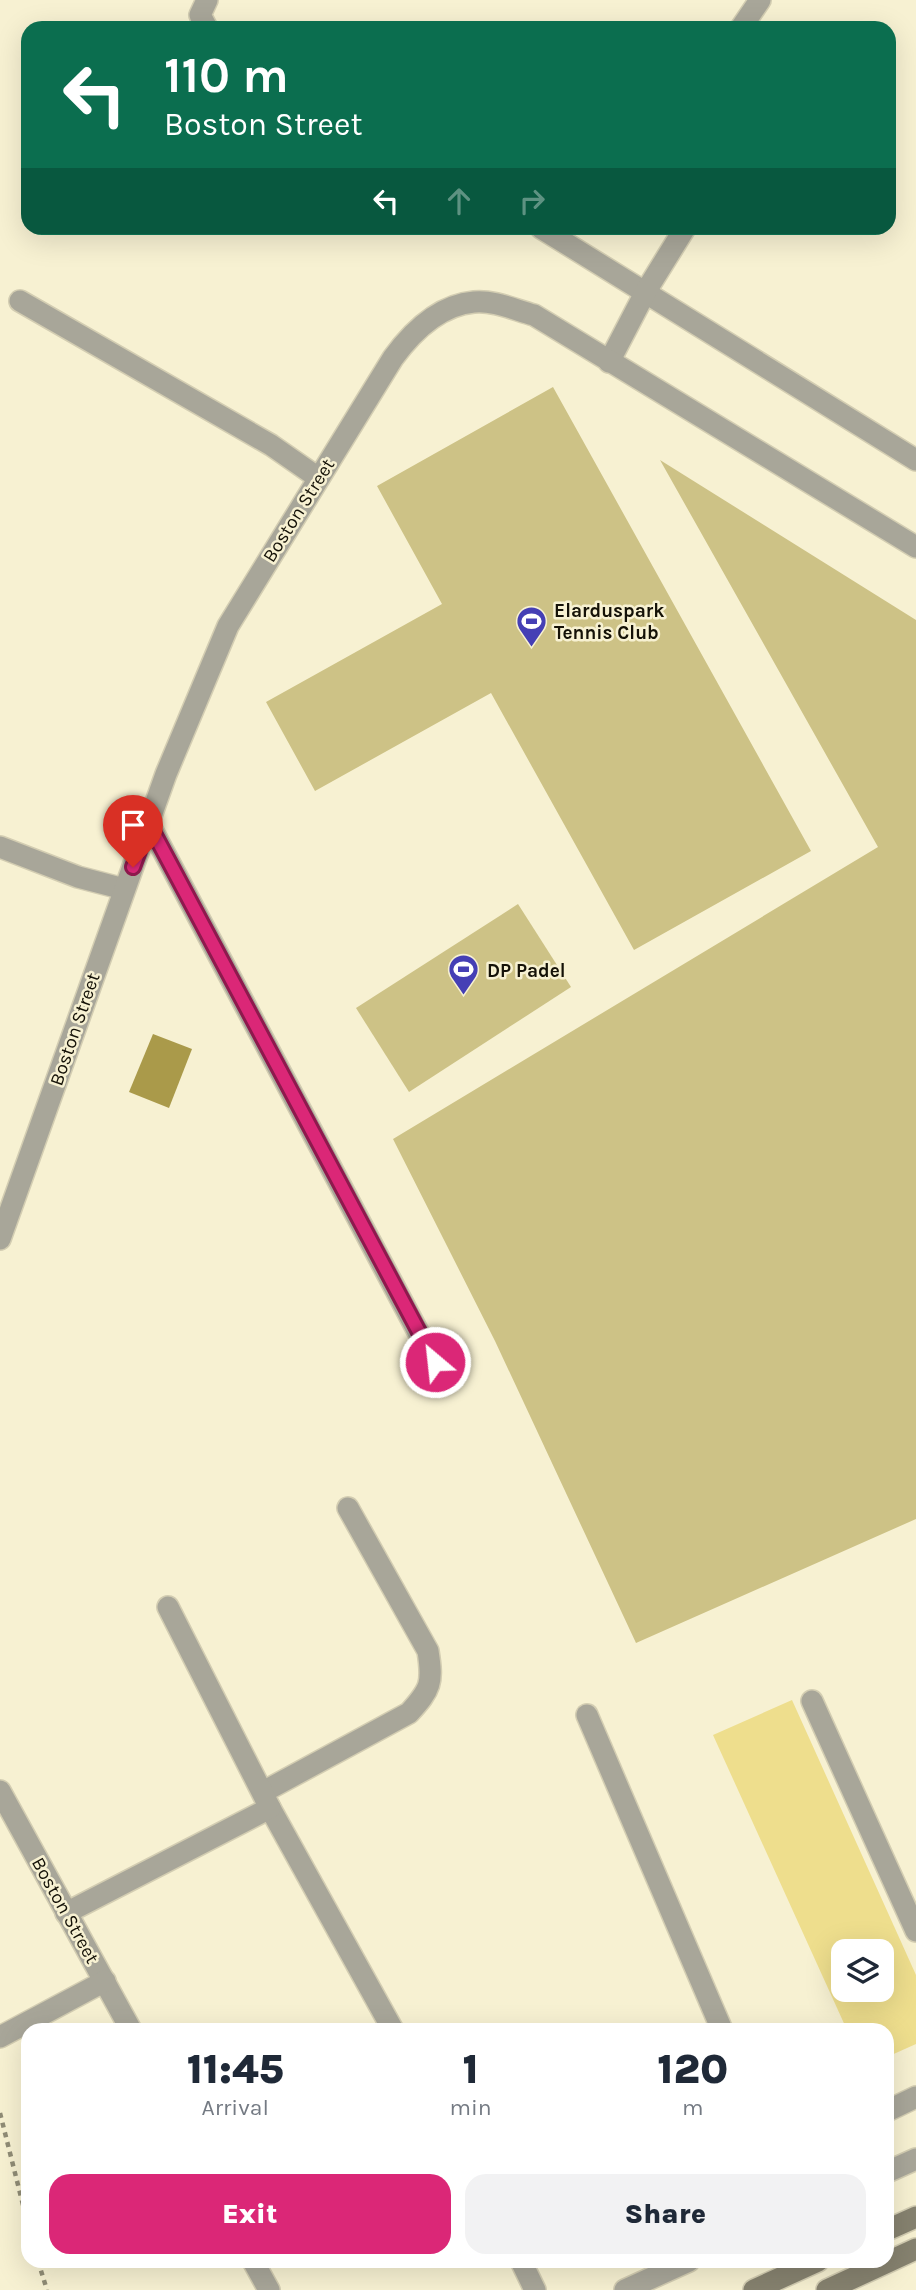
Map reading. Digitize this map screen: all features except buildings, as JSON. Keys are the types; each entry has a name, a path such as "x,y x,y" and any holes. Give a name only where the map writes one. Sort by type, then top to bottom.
{"main road":[{"path":"894,2227 916,2217"},
{"path":"894,2259 916,2249"},
{"path":"754,2290 803,2268"},
{"path":"827,2290 875,2268"}],"street":[{"path":"203,21 200,15 207,0"},
{"path":"746,21 760,0"},
{"path":"553,235 646,290 916,460"},
{"path":"609,362 646,290 681,235"},
{"path":"20,300 271,445 317,477"},
{"name":"Boston Street","path":"0,1239 124,889 228,626 317,477 405,341 433,317 473,302 495,304 534,315 916,547"},
{"path":"149,824 435,1362"},
{"path":"0,847 78,877 124,889"},
{"path":"66,1913 266,1800 409,1713 428,1692 432,1674 428,1651 348,1508"},
{"path":"168,1607 266,1800 389,2023"},
{"path":"812,1701 916,1931"},
{"path":"587,1715 719,2023"},
{"name":"Boston Street","path":"0,1791 127,2023"},
{"path":"26,2023 105,1981"},
{"path":"0,2037 21,2026"},
{"path":"894,2108 916,2097"},
{"path":"894,2169 916,2159"},
{"path":"257,2268 268,2290"},
{"path":"524,2268 535,2290"},
{"path":"625,2290 674,2268"}],"path":[{"path":"0,2113 21,2197"},
{"path":"40,2268 47,2290"}],"shaded area":[{"name":"Elarduspark Tennis Club","path":"553,387 811,851 634,950 491,693 315,791 266,702 442,604 377,486"},
{"path":"660,460 916,620 916,1519 636,1643 495,1341 393,1139 878,847"},
{"name":"DP Padel","path":"518,904 571,987 409,1092 356,1008"},
{"path":"153,1034 192,1049 169,1108 129,1092"}],"place":[{"name":"Elarduspark Tennis Club","path":"531,648"},
{"name":"DP Padel","path":"464,997"}],"route":[{"path":"133,867 149,824 435,1362"}]}
